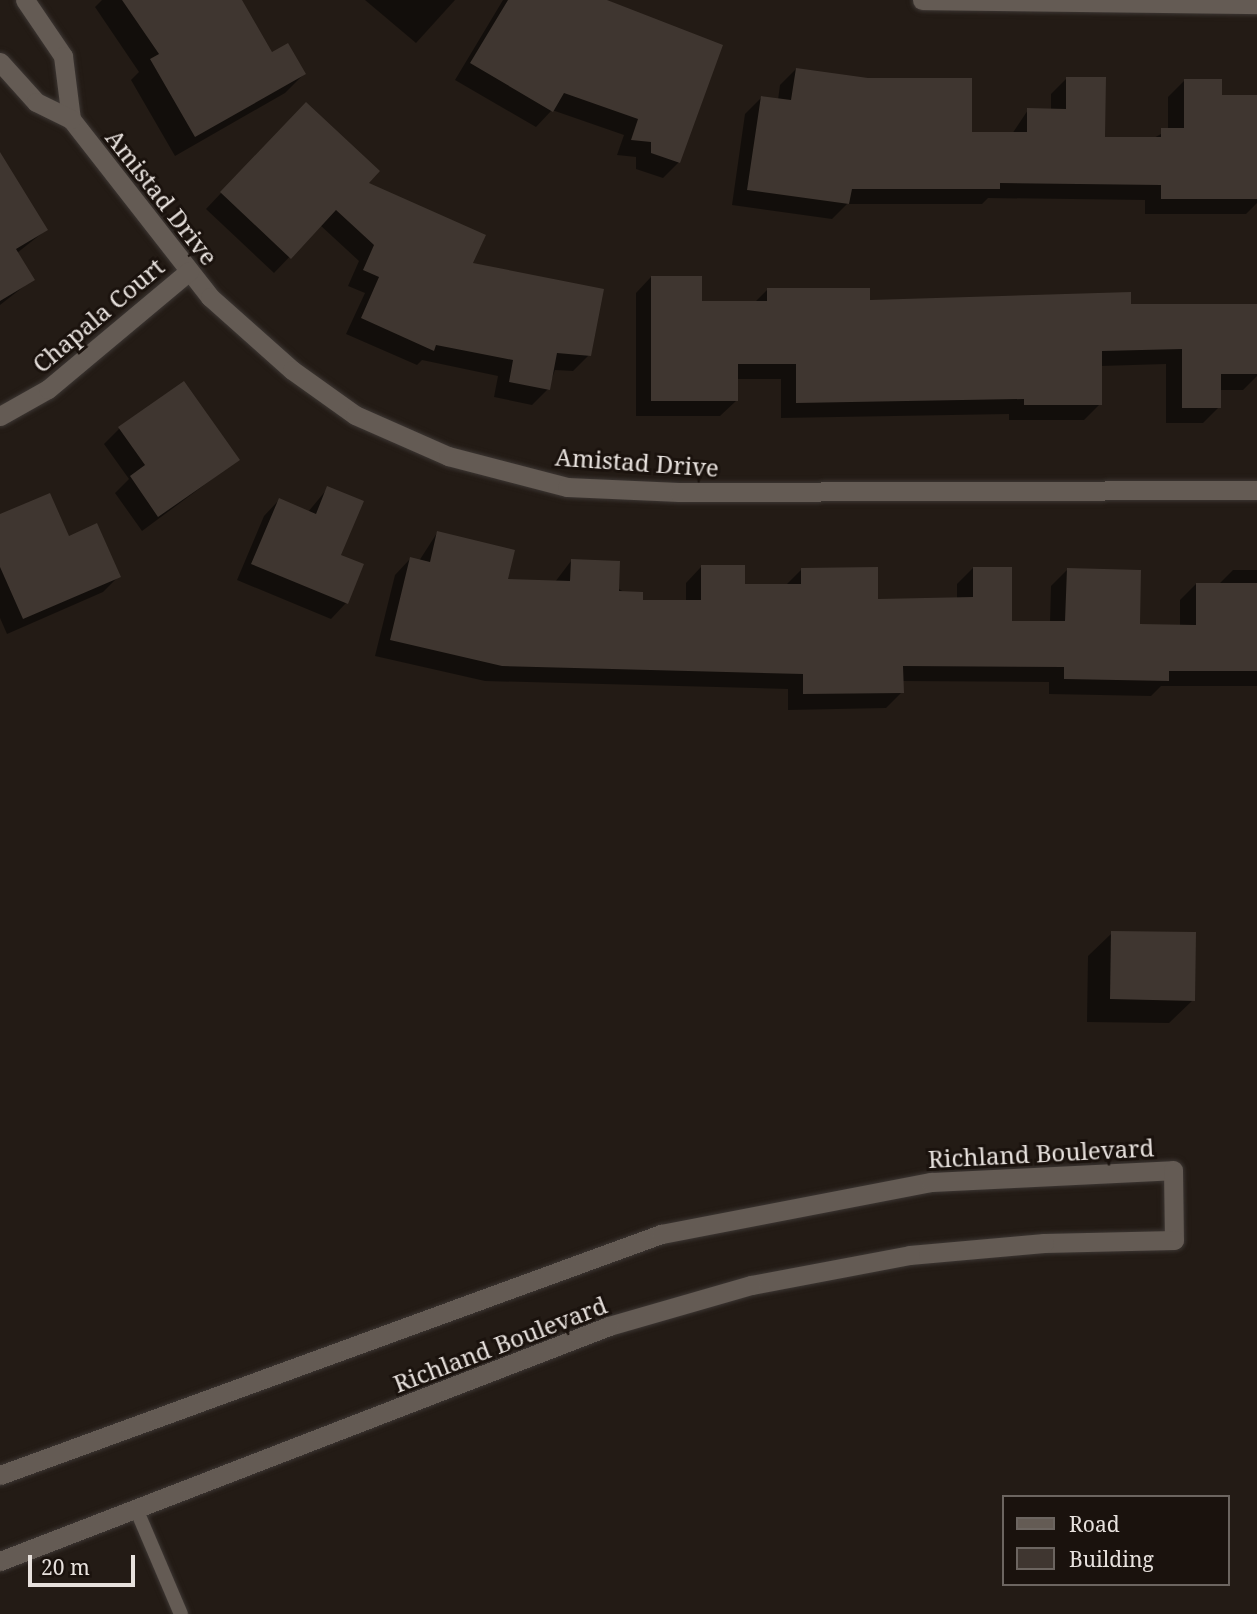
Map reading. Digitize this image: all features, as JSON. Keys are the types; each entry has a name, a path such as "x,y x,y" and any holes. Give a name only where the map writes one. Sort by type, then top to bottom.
{"street":[{"name":"Amistad Drive","path":"25,0 62,56 71,119"},
{"path":"922,0 1257,5"},
{"name":"Amistad Drive","path":"0,62 36,102 71,119 189,271 292,370 355,415 448,456 567,487 1257,490"},
{"name":"Chapala Court","path":"0,416 48,389 189,271"},
{"name":"Richland Boulevard","path":"0,1475 661,1234 931,1182 1172,1170 1174,1240 910,1255 751,1285 609,1326 137,1511 0,1561"}],"lane":[{"path":"137,1511 181,1614"}],"building":[{"path":"122,0 242,0 272,52 288,43 306,74 195,137 150,59 159,54"},
{"path":"508,0 607,0 723,45 680,163 651,153 651,142 631,140 638,119 564,93 553,112 470,63"},
{"path":"796,68 868,78 972,78 972,132 1027,132 1027,108 1066,109 1066,77 1106,77 1105,137 1161,137 1161,128 1184,128 1184,79 1222,79 1222,95 1257,95 1257,199 1161,199 1161,185 1000,183 1000,189 852,189 849,204 747,190 761,96 791,100"},
{"path":"306,102 380,171 369,183 486,235 473,263 604,289 591,356 557,353 550,390 509,382 513,360 436,345 434,351 361,318 379,277 363,270 374,245 336,210 291,259 220,192"},
{"path":"0,152 48,230 16,249 35,280 0,301"},
{"path":"651,276 702,276 702,301 767,301 767,288 870,288 870,300 1131,292 1131,304 1257,304 1257,374 1221,374 1221,408 1182,408 1182,349 1102,351 1102,405 1024,405 1024,399 796,403 796,364 738,364 738,401 651,401"},
{"path":"184,381 240,460 158,517 130,476 145,465 118,427"},
{"path":"327,486 364,501 341,555 364,564 348,604 251,564 279,498 316,514"},
{"path":"50,493 69,536 97,523 121,577 23,619 0,567 0,514"},
{"path":"437,531 515,550 508,579 570,581 571,559 620,561 619,591 643,592 643,600 701,600 701,565 745,565 745,584 801,584 801,568 878,567 878,599 973,597 973,567 1012,567 1012,621 1065,621 1067,568 1141,570 1140,624 1196,625 1196,583 1257,583 1257,671 1169,671 1169,681 1064,679 1064,667 903,666 904,693 803,694 803,674 502,666 390,640 410,557 430,562"},
{"path":"1111,931 1196,932 1195,1001 1110,999"}]}
